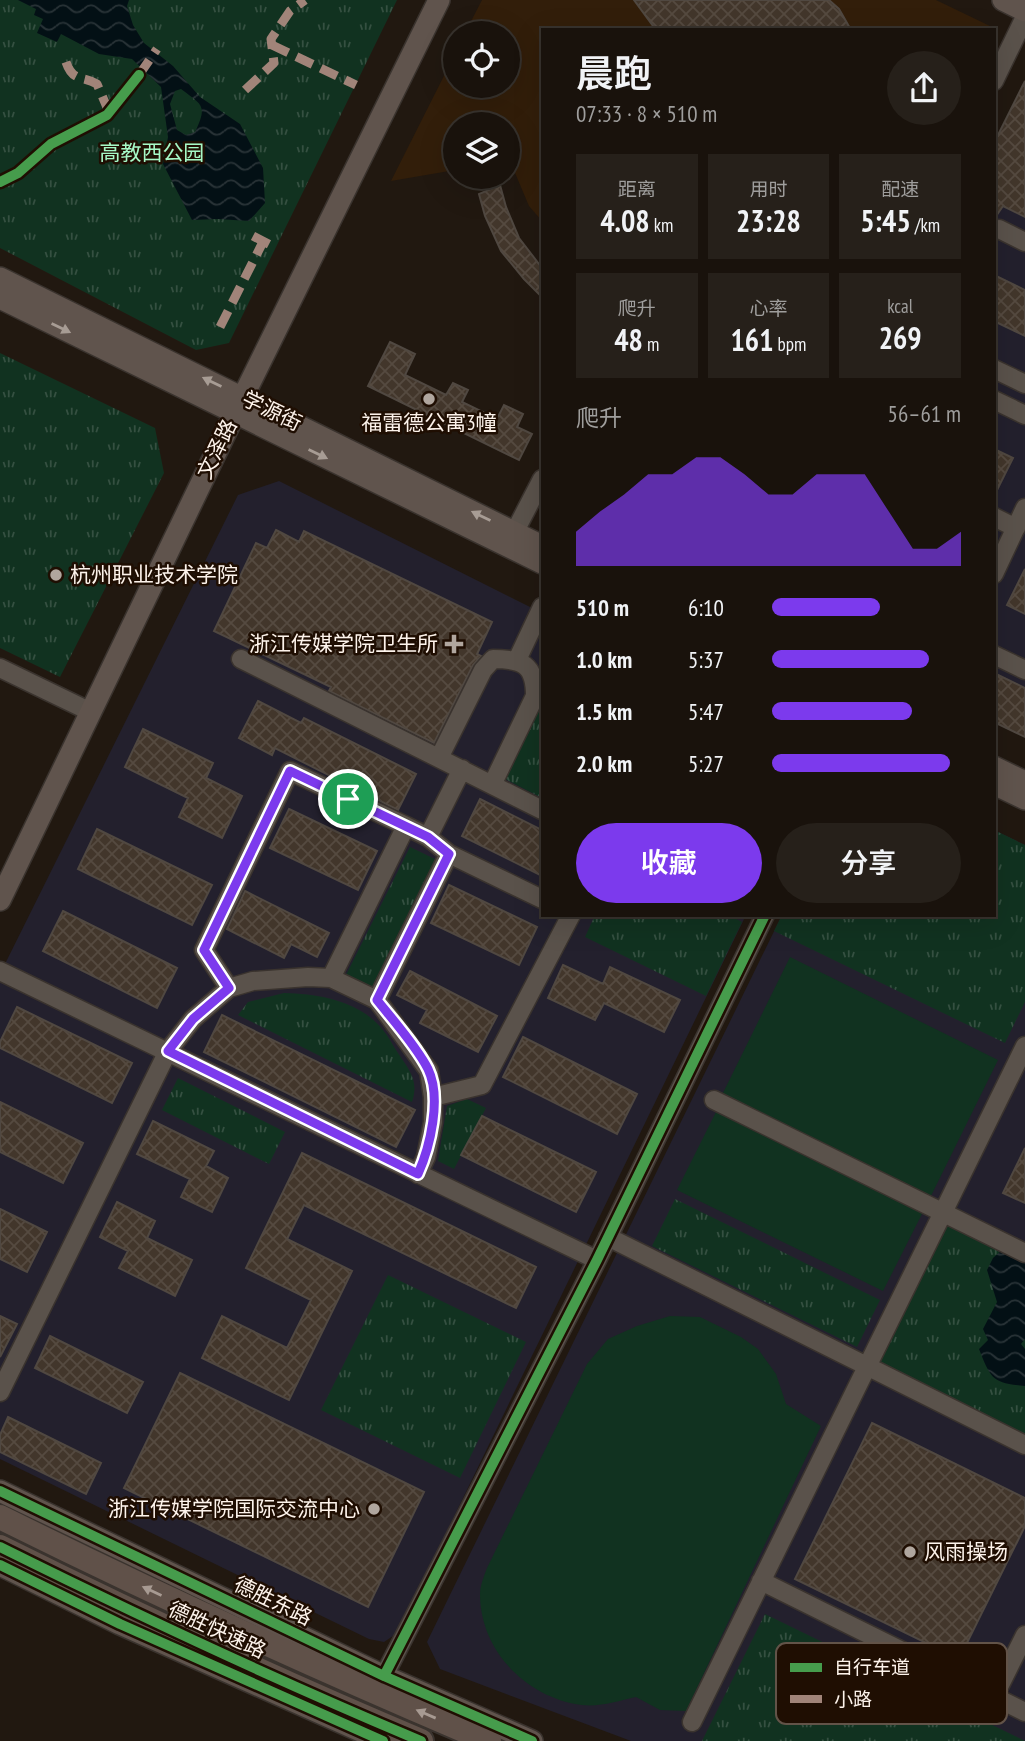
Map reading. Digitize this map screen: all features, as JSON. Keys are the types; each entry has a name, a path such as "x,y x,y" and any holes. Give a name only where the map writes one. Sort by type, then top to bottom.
{"highway":[{"name":"德胜快速路","path":"0,1517 127,1580 325,1671 489,1741"},
{"name":"德胜快速路","path":"0,1547 124,1609 316,1697 421,1741"}],"main road":[{"name":"文泽路","path":"0,900 239,405 439,0"},
{"path":"1003,0 1025,11"},
{"name":"学源街","path":"0,278 239,405 511,539 541,562"},
{"name":"学源街","path":"0,298 239,405"},
{"name":"学源街","path":"511,539 541,546"},
{"path":"996,768 1025,782"},
{"path":"996,785 1025,799"},
{"name":"德胜东路","path":"0,1491 384,1676 532,1741"},
{"path":"0,1565 120,1624 383,1741"}],"street":[{"path":"996,77 1025,17"},
{"path":"999,229 1025,242"},
{"path":"996,370 1025,384"},
{"path":"996,401 1025,415"},
{"path":"511,539 541,481"},
{"path":"996,570 1025,508"},
{"path":"996,518 1016,528"},
{"path":"517,660 541,609"},
{"path":"996,656 1025,670"},
{"path":"241,659 541,810"},
{"path":"439,758 483,670 493,659 517,660 530,670 535,683 535,696 492,785"},
{"path":"0,668 91,712"},
{"path":"428,837 462,769"},
{"path":"229,988 204,950 290,771 428,837 449,854 541,899"},
{"path":"331,978 406,826"},
{"path":"377,1000 449,854"},
{"path":"433,1097 482,1085 571,917"},
{"path":"384,1676 597,1260 762,917"},
{"path":"0,971 597,1260"},
{"path":"0,1392 168,1051 193,1019 229,988 280,979 331,978 377,1000 429,1071 433,1122 426,1157 418,1174"},
{"path":"691,1722 1025,1046"},
{"path":"714,1100 1025,1253"},
{"path":"608,1237 1025,1445"},
{"path":"761,1581 887,1643"},
{"path":"1007,1670 1025,1635"},
{"path":"1007,1703 1025,1712"}],"shaded area":[{"path":"482,0 936,0 992,27 541,28 541,220 529,206 520,185 520,112 443,112 443,172 391,181 443,78 443,98 520,98 520,21 471,21"},
{"path":"1025,81 1025,737 996,723 996,139"},
{"path":"279,481 541,612 541,917 745,917 414,1599 396,1634 384,1642 369,1639 0,1459 0,974 238,495"},
{"path":"996,831 1025,845 1025,1741 631,1741 440,1669 427,1642 781,917 996,917"}],"green space":[{"name":"高教西公园","path":"0,0 397,0 229,343 196,350 0,248"},
{"name":"杭州职业技术学院","path":"0,353 155,428 164,473 60,677 0,648"},
{"path":"539,709 541,710 541,797 505,779"},
{"path":"996,831 1025,845 1025,1002 1005,1043 774,931 781,917 996,917"},
{"path":"410,847 437,860 373,988 346,975"},
{"path":"594,917 733,917 742,922 706,996 585,937"},
{"path":"790,957 998,1060 929,1200 721,1097"},
{"path":"284,993 338,1001 374,1020 410,1071 414,1082 412,1102 238,1015 248,1002"},
{"path":"178,1078 285,1132 269,1164 162,1110"},
{"path":"467,1099 486,1108 454,1169 438,1161 447,1106"},
{"path":"717,1110 923,1212 883,1291 677,1190"},
{"path":"675,1199 880,1300 857,1347 652,1246"},
{"path":"942,1213 1025,1253 1025,1445 867,1366"},
{"path":"388,1275 526,1342 460,1478 321,1410"},
{"path":"670,1316 700,1317 741,1337 758,1349 776,1374 786,1404 821,1426 686,1711 660,1710 636,1697 596,1705 562,1701 526,1682 510,1668 498,1652 482,1615 481,1584 587,1364 608,1339 637,1326"},
{"path":"765,1614 824,1643 776,1643 776,1724 990,1724 1025,1741 702,1741"}],"water":[{"path":"18,0 129,0 127,6 133,25 144,43 173,66 200,97 240,124 263,168 265,203 249,221 192,220 163,164 168,137 161,87 132,59 99,54 61,34 57,42 37,33 43,19 34,15 36,9","holes":["181,89 201,106 202,111 195,132 186,135 177,130 170,104 175,91"]},
{"path":"1002,1250 1025,1260 1025,1339 1021,1344 1025,1349 1025,1386 994,1378 979,1349 988,1340 983,1329 997,1302 987,1270 993,1258"}],"building":[{"path":"634,0 829,0 839,9 850,28 655,28"},
{"path":"1025,81 1025,217 1003,206 996,216 996,139"},
{"path":"491,189 501,189 519,238 541,267 541,296 501,251 485,216 479,194"},
{"path":"996,276 1025,290 1025,336 996,322"},
{"name":"福雷德公寓3幢","path":"390,342 415,354 405,375 446,395 453,383 468,390 462,402 497,419 504,405 523,414 517,427 532,434 519,460 368,386"},
{"path":"996,450 1013,458 996,492"},
{"path":"276,530 299,542 304,531 492,622 477,654 481,656 473,665 434,743 329,691 331,687 214,631 256,543 267,548"},
{"path":"1025,569 1025,614 1007,605"},
{"path":"996,674 1025,688 1025,737 996,723"},
{"path":"258,701 301,723 304,718 416,774 398,810 275,748 272,755 239,738"},
{"path":"143,729 213,763 206,778 242,796 222,838 179,817 188,798 125,767"},
{"path":"480,799 541,830 541,876 462,836"},
{"path":"289,809 377,851 358,890 270,848"},
{"path":"97,829 212,885 192,925 78,869"},
{"path":"449,885 537,927 519,965 431,923"},
{"path":"245,891 329,933 317,957 291,944 284,958 227,929"},
{"path":"63,911 177,968 157,1008 43,951"},
{"path":"563,965 603,984 610,967 680,1000 664,1032 604,1003 595,1020 548,998"},
{"path":"410,971 497,1016 478,1052 420,1023 427,1010 397,995"},
{"path":"17,1007 132,1063 112,1103 0,1048 0,1042"},
{"path":"222,1015 415,1110 396,1147 204,1052"},
{"path":"523,1037 637,1094 617,1134 503,1077"},
{"path":"0,1102 83,1143 63,1183 0,1152"},
{"path":"482,1116 596,1172 576,1212 461,1155"},
{"path":"153,1121 214,1151 206,1166 228,1178 212,1212 181,1197 190,1179 137,1154"},
{"path":"1025,1148 1025,1203 1003,1193"},
{"path":"302,1153 536,1267 516,1308 304,1205 287,1239 352,1271 289,1400 202,1358 222,1316 287,1348 311,1300 246,1268"},
{"path":"117,1202 155,1221 147,1238 192,1260 175,1296 119,1268 128,1251 100,1237"},
{"path":"0,1209 47,1232 27,1272 0,1259"},
{"path":"0,1316 17,1324 0,1357"},
{"path":"50,1336 143,1382 127,1413 35,1368"},
{"name":"浙江传媒学院国际交流中心","path":"180,1373 424,1492 368,1607 124,1488"},
{"path":"8,1417 101,1463 86,1494 0,1452 0,1435"},
{"name":"风雨操场","path":"872,1423 1025,1498 1025,1526 967,1643 926,1643 795,1579"}],"marked path":[{"path":"245,90 274,63 271,39 290,11 305,0"},
{"path":"272,45 356,85"},
{"path":"139,75 157,49"},
{"path":"66,62 75,76 97,84 109,112"},
{"path":"220,327 268,232"},
{"path":"253,236 276,248"}],"cycle path":[{"path":"0,182 18,173 51,144 107,115 139,75"},
{"path":"384,1676 597,1260 764,917"},
{"path":"0,1491 384,1676 532,1741"},
{"path":"0,1547 209,1647 421,1741"},
{"path":"0,1565 120,1624 383,1741"}],"place":[{"name":"福雷德公寓3幢","path":"429,399"},
{"name":"杭州职业技术学院","path":"56,575"},
{"name":"浙江传媒学院卫生所","path":"454,644"},
{"name":"浙江传媒学院国际交流中心","path":"374,1509"},
{"name":"风雨操场","path":"910,1552"}],"route":[{"path":"290,771 348,799 428,837 449,854 377,1000 429,1071 433,1122 426,1157 418,1174 168,1051 193,1019 229,988 204,950 290,771"}]}
